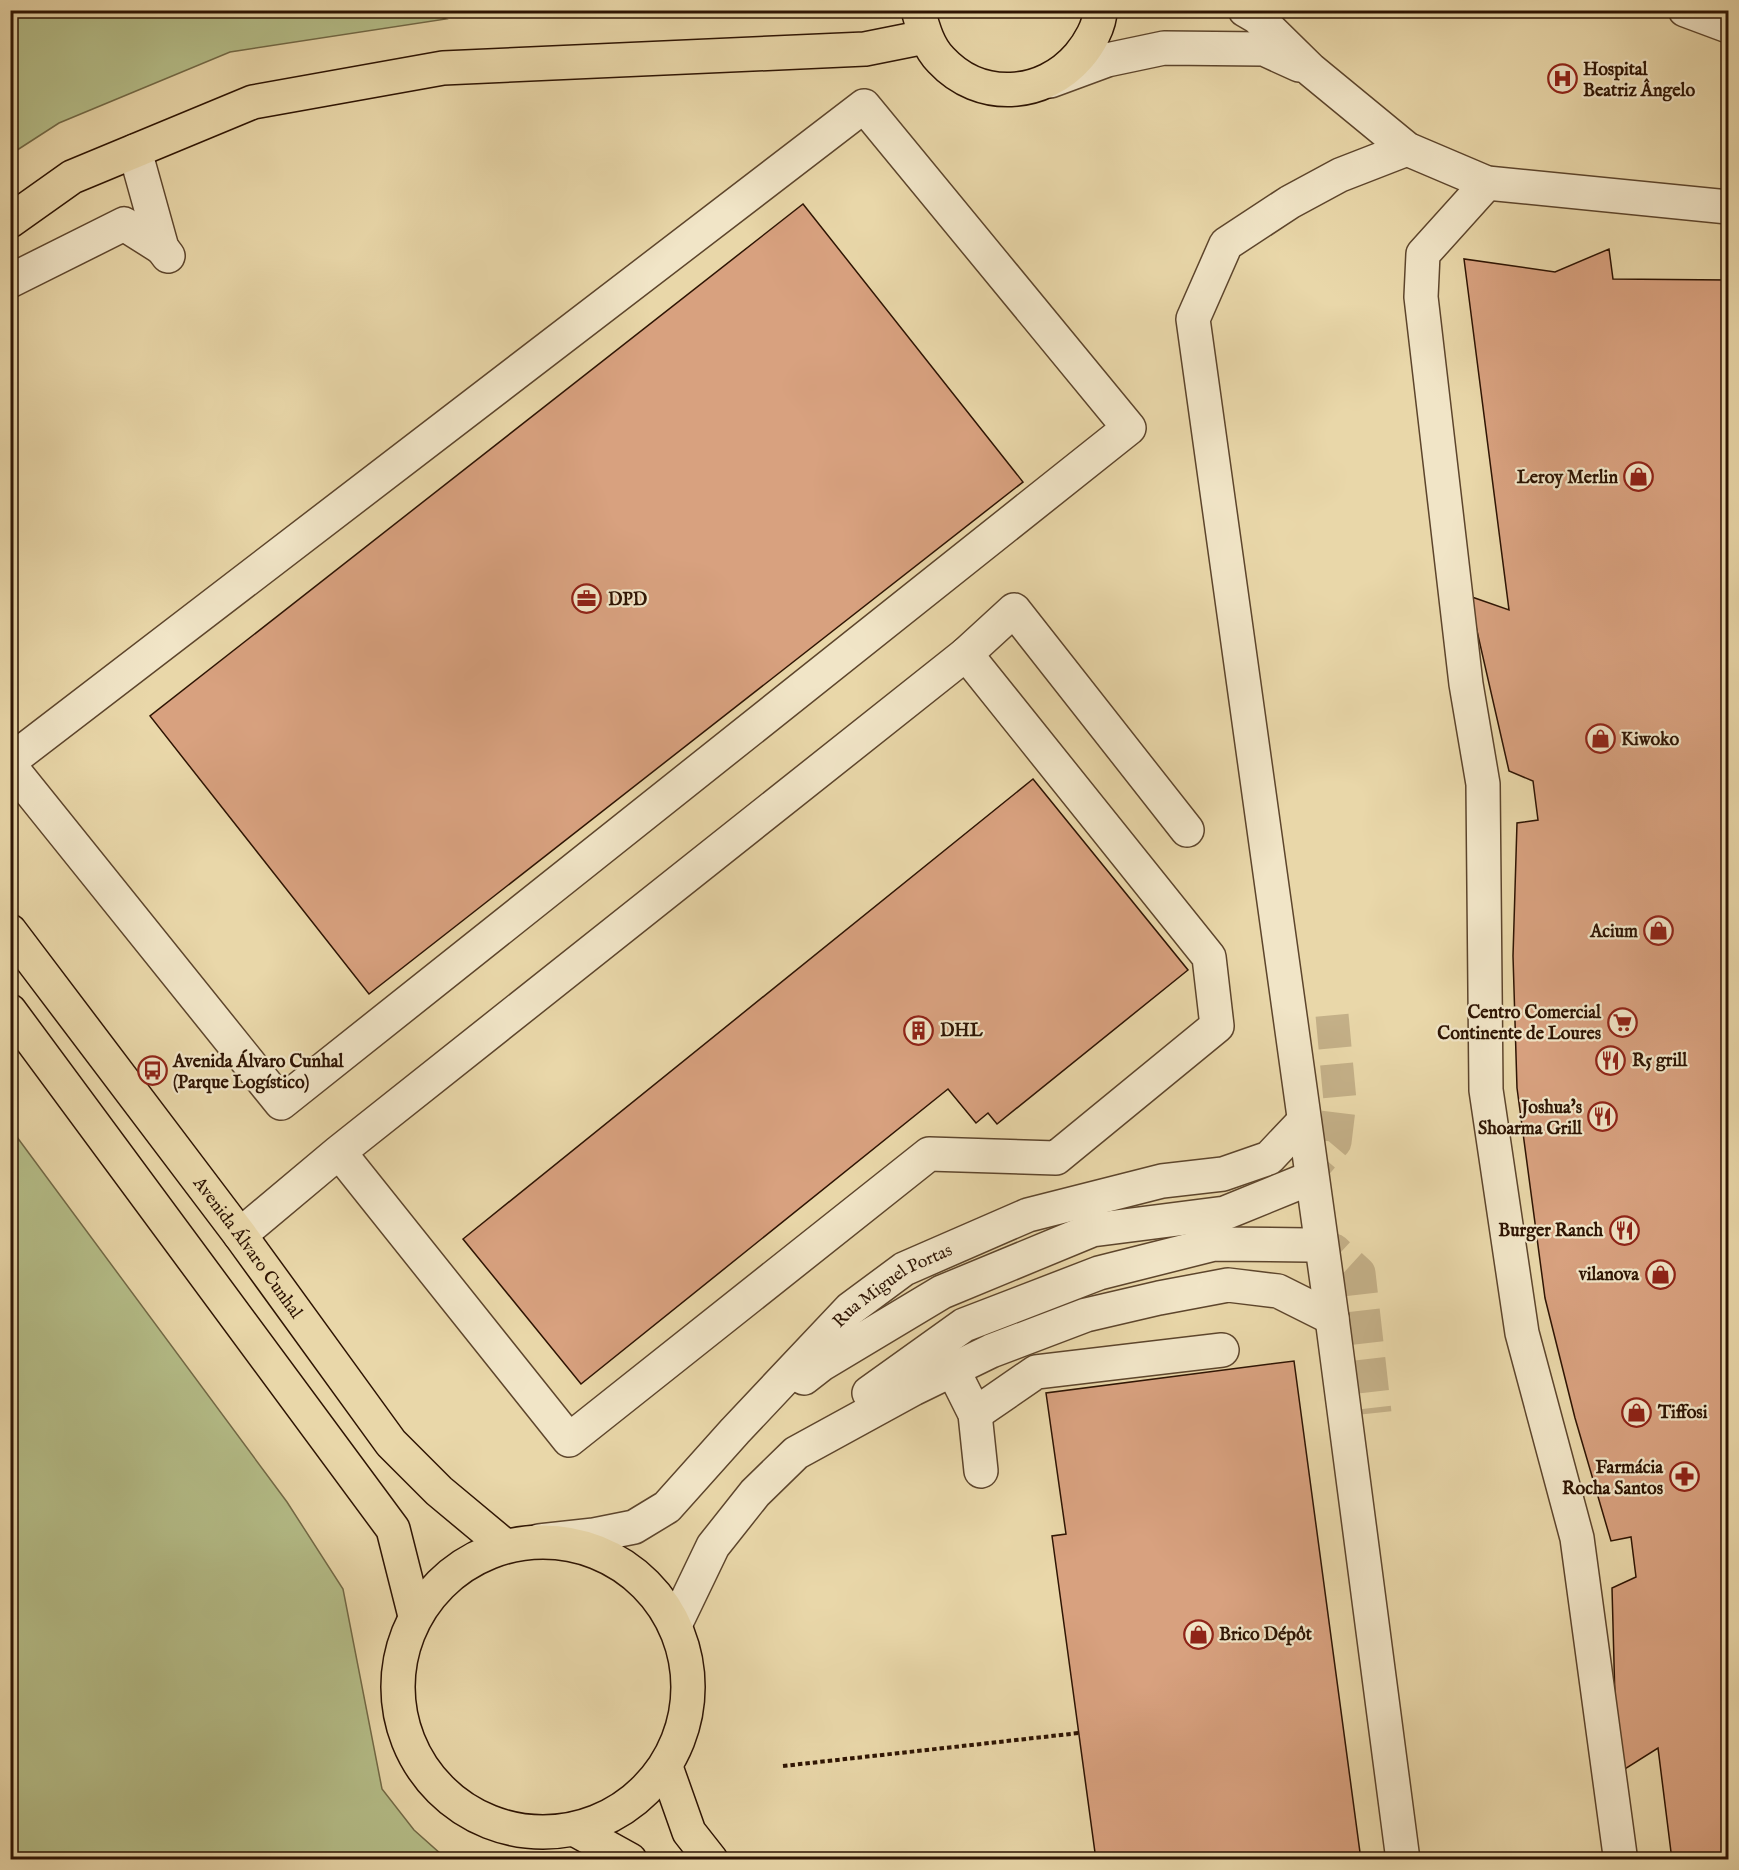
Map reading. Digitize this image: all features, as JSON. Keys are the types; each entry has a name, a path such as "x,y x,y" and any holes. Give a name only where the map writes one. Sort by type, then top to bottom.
{"main road":[{"path":"10,221 72,177 253,102 443,68 865,50 922,24 940,60 961,77 986,88 1013,90 1040,85 1068,69 1089,45 1100,10"},
{"name":"Avenida Álvaro Cunhal","path":"10,931 240,1235 391,1443 439,1491 504,1546"},
{"path":"10,1011 393,1529 415,1616"},
{"path":"539,1541 581,1546 620,1563 652,1590 675,1625 687,1660 689,1697 682,1733 666,1767 641,1795 610,1816 574,1829 527,1832 481,1818 442,1791 414,1753 399,1708 399,1661 415,1616 438,1586 468,1561 504,1546 539,1541"},
{"path":"666,1767 689,1832 711,1860"},
{"path":"574,1829 630,1860"}],"lane":[{"path":"1245,10 1257,17 1311,70 1407,149 1487,183 1728,207"},
{"path":"1684,10 1728,26"},
{"path":"1040,85 1107,60 1164,48 1264,50 1311,70"},
{"path":"10,761 864,106 1130,428 281,1103 10,766"},
{"path":"1404,1860 1332,1318 1193,319 1226,244 1290,202 1340,175 1407,149"},
{"path":"10,281 124,224 166,254 135,151"},
{"path":"1487,183 1423,254 1420,297 1466,684 1483,783 1486,1090 1522,1333 1577,1538 1620,1855"},
{"path":"240,1235 339,1152 966,654 1014,610 1187,830"},
{"path":"339,1152 569,1440 929,1154 1056,1158 1217,1026 1209,957 966,654"},
{"name":"Rua Miguel Portas","path":"539,1541 594,1535 634,1527 667,1507 850,1309 904,1269 1028,1215 1162,1181 1223,1174 1269,1158 1304,1121"},
{"path":"735,1431 822,1364 942,1292 1092,1230 1225,1213 1301,1182"},
{"path":"675,1625 713,1546 755,1493 796,1454 871,1391 964,1325 1099,1272 1214,1244 1308,1245"},
{"path":"796,1454 913,1389 991,1352 1086,1315 1228,1285 1278,1291 1332,1318"},
{"path":"975,1414 1036,1372 1222,1350"},
{"path":"953,1370 975,1414 981,1471"}],"path":[{"path":"783,1766 1079,1733"}],"green space":[{"path":"424,10 446,19 230,52 59,123 11,154 11,11"},
{"path":"11,1129 287,1502 343,1589 382,1789 414,1830 441,1854 455,1859 11,1859"}],"building":[{"name":"DPD","path":"803,204 1023,482 369,994 150,716"},
{"name":"Centro Comercial Continente de Loures","path":"1609,249 1613,279 1728,280 1728,1860 1672,1860 1658,1748 1617,1774 1612,1588 1636,1577 1631,1537 1611,1541 1575,1418 1545,1298 1517,1088 1513,956 1517,823 1538,820 1533,781 1509,771 1469,596 1509,610 1464,259 1555,272"},
{"name":"DHL","path":"1033,779 1188,970 997,1124 988,1113 976,1123 948,1089 581,1384 463,1239"},
{"name":"Brico Dépôt","path":"1294,1361 1361,1860 1096,1860 1052,1536 1066,1534 1046,1393"}],"tunnel":[{"path":"1301,1182 1335,1142 1340,1101 1331,1004"},
{"path":"1308,1245 1334,1250 1359,1273 1375,1413"}],"place":[{"name":"Hospital Beatriz Ângelo","path":"1562,79"},
{"name":"Leroy Merlin","path":"1639,477"},
{"name":"DPD","path":"587,599"},
{"name":"Kiwoko","path":"1600,739"},
{"name":"Acium","path":"1659,931"},
{"name":"Centro Comercial Continente de Loures","path":"1622,1022"},
{"name":"DHL","path":"919,1030"},
{"name":"R5 grill","path":"1611,1060"},
{"name":"Avenida Álvaro Cunhal (Parque Logístico)","path":"152,1071"},
{"name":"Joshua's Shoarma Grill","path":"1603,1117"},
{"name":"Burger Ranch","path":"1624,1230"},
{"name":"vilanova","path":"1660,1274"},
{"name":"Tiffosi","path":"1637,1412"},
{"name":"Farmácia Rocha Santos","path":"1684,1477"},
{"name":"Brico Dépôt","path":"1198,1634"}]}
